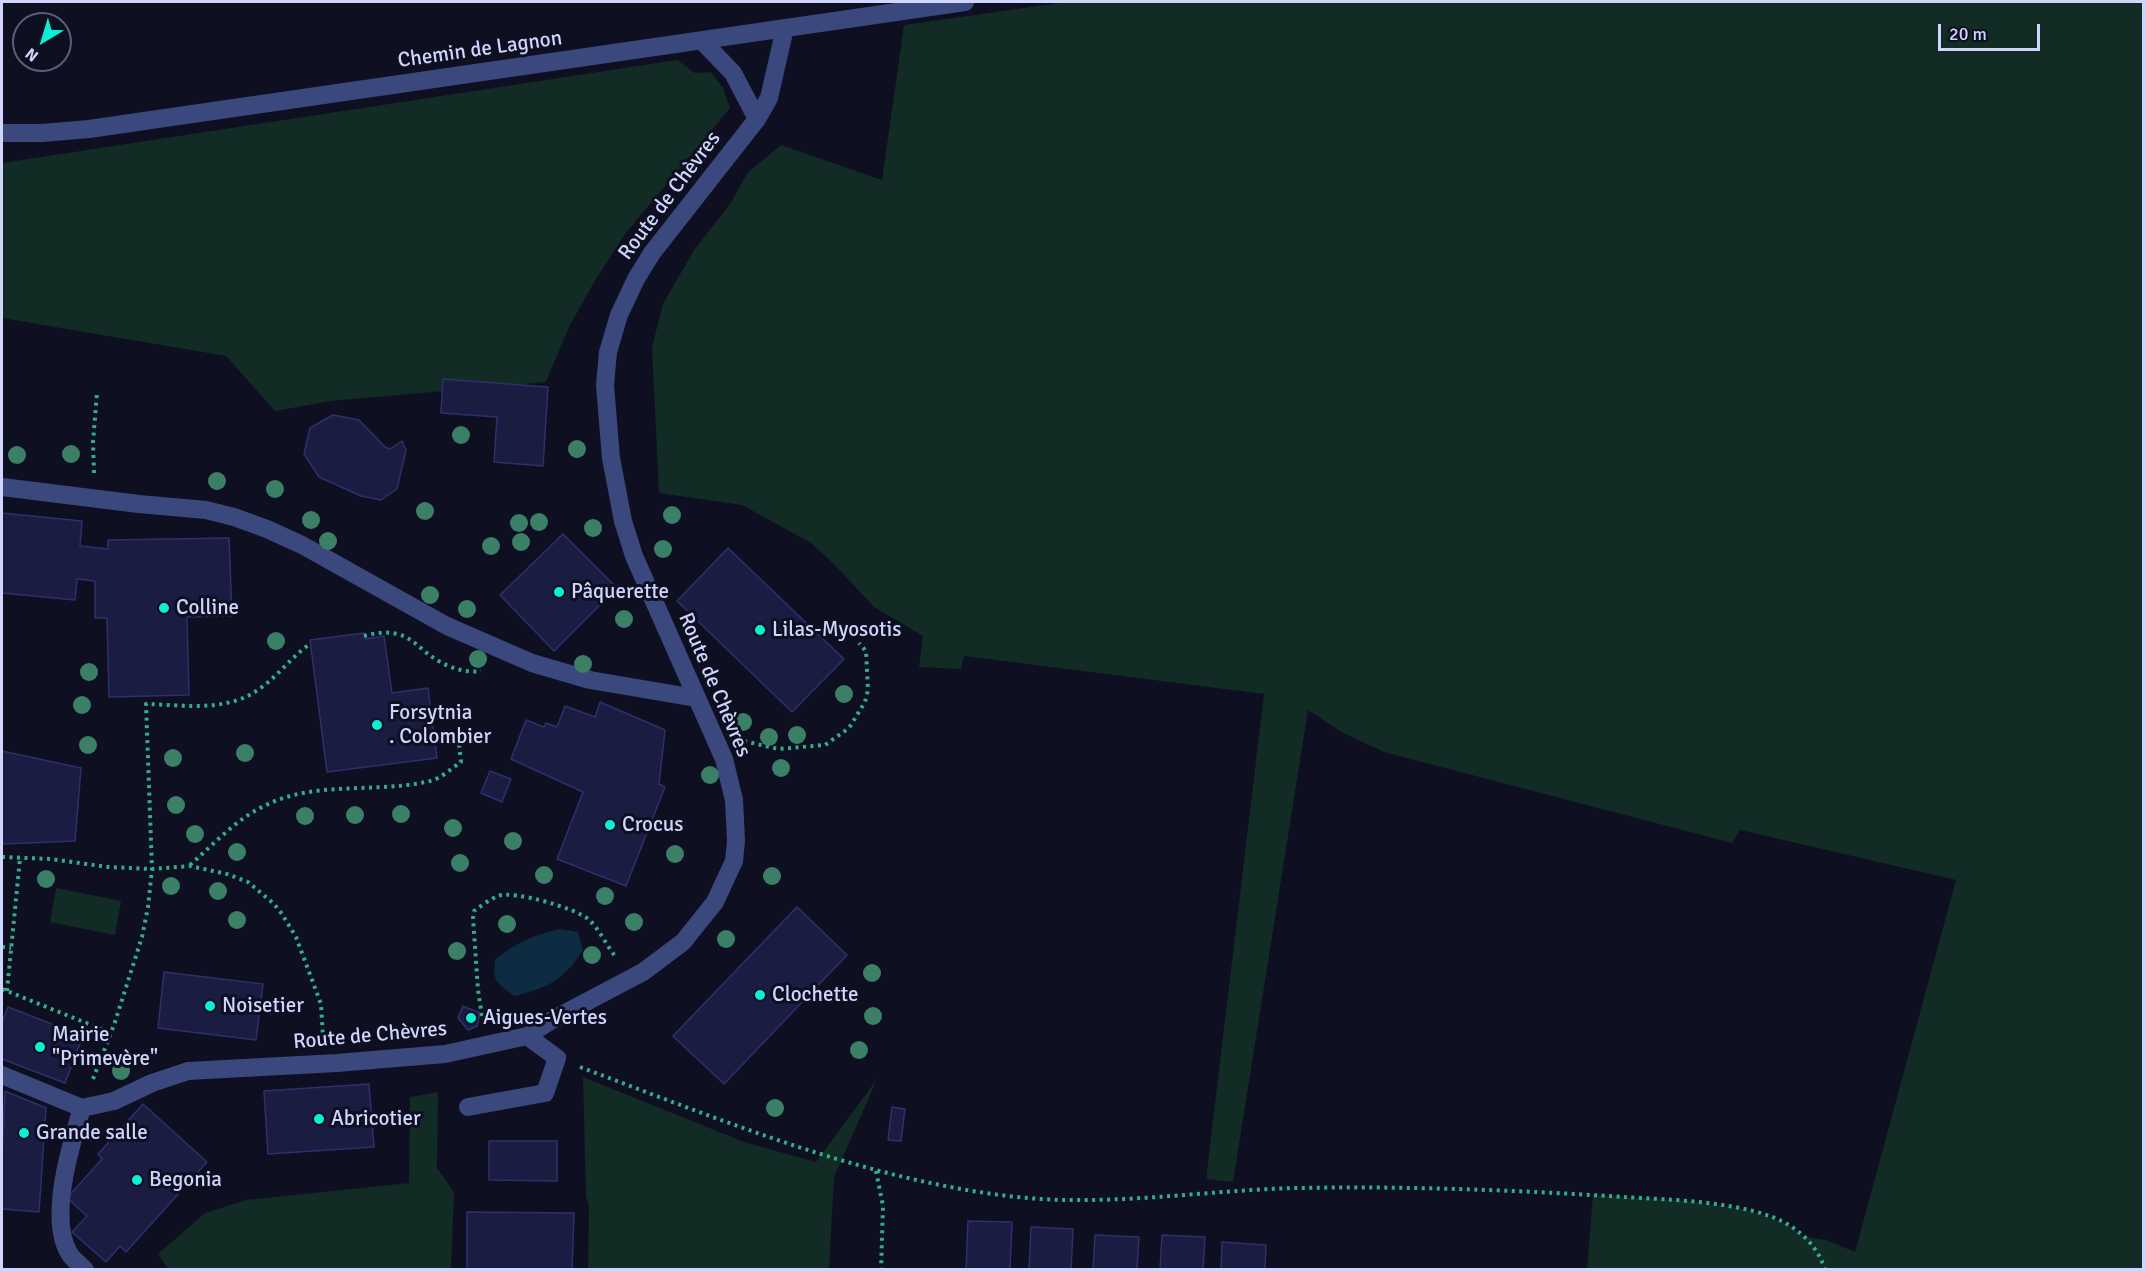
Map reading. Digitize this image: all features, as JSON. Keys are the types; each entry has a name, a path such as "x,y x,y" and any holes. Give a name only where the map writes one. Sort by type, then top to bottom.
{"street":[{"name":"Chemin de Lagnon","path":"2,133 42,133 89,129 965,2"},
{"name":"Route de Chèvres","path":"82,1108 114,1101 152,1083 188,1071 337,1063 445,1054 527,1036 552,1020 644,972 683,942 715,902 734,861 736,841 734,800 724,759 634,556 623,521 611,458 605,385 608,352 619,315 636,279 652,253 757,119 769,98 785,28"},
{"path":"702,41 733,73 757,119"},
{"path":"2,487 206,510 234,517 302,545 447,626 532,663 590,680 696,698"},
{"path":"468,1107 545,1093 557,1058 527,1036"},
{"path":"2,1075 82,1108 72,1142 62,1192 60,1221 68,1252 85,1269"}],"path":[{"path":"94,477 93,442 97,393"},
{"path":"714,735 778,749 825,745 840,736 849,728 858,714 868,690 866,651 859,643"},
{"path":"82,1108 111,1033 142,937 148,907 152,868 146,704 204,705 225,704 239,700 264,686 298,652 310,644"},
{"path":"190,866 245,817 266,805 318,791 432,781 461,762 459,744"},
{"path":"2,857 51,859 108,867 190,866 227,874 249,882 282,914 304,955 321,1004 324,1046"},
{"path":"7,991 20,858"},
{"path":"482,1016 473,918 474,911 498,896 521,897 578,911 590,920 622,964"},
{"path":"2,947 10,948"},
{"path":"2,989 111,1033"},
{"path":"557,1058 768,1138 876,1171 958,1188 1057,1201 1297,1188 1521,1190 1688,1201 1738,1208 1788,1225 1817,1251 1825,1269"},
{"path":"876,1171 883,1206 881,1269"}],"green space":[{"path":"1066,2 2143,2 2143,1269 1587,1269 1593,1195 1687,1201 1738,1208 1788,1225 1804,1237 1826,1240 1855,1252 1956,880 1740,830 1732,843 1384,752 1343,733 1308,710 1233,1182 1206,1179 1264,694 964,656 961,669 919,667 923,636 874,607 811,543 742,505 659,493 652,347 663,304 694,250 730,204 748,172 781,145 882,180 904,25"},
{"path":"677,60 695,73 711,72 723,88 730,108 625,234 569,327 546,382 331,401 275,411 226,356 2,318 2,163"},
{"path":"56,888 121,901 115,935 50,922"},
{"path":"583,1077 744,1142 816,1162 877,1079 834,1177 829,1269 588,1269 589,1207 586,1196"},
{"path":"438,1092 437,1168 454,1192 451,1269 168,1269 158,1254 205,1213 246,1200 409,1183 410,1097"}],"water":[{"path":"561,929 578,932 583,950 562,976 546,986 514,996 497,982 494,974 495,960 526,940"}],"building":[{"path":"443,379 548,387 543,466 494,462 497,417 441,413"},
{"path":"333,415 359,420 385,447 390,449 402,441 406,450 397,489 381,500 361,496 319,477 304,454 310,428"},
{"name":"Colline","path":"2,513 82,521 80,546 108,549 108,540 229,538 232,616 187,617 189,695 109,697 107,618 95,618 95,581 77,579 75,600 2,593"},
{"name":"Pâquerette","path":"563,534 617,588 554,651 500,595"},
{"name":"Lilas-Myosotis","path":"728,548 844,659 792,712 677,601"},
{"name":"Forsytnia . Colombier","path":"364,633 365,639 384,636 392,693 428,688 437,758 327,772 310,640"},
{"name":"Crocus","path":"600,702 665,730 659,784 665,787 626,886 557,859 583,792 511,759 526,720 544,727 546,723 557,727 565,706 595,717"},
{"path":"2,751 81,768 75,841 2,844"},
{"path":"490,771 511,779 502,802 481,793"},
{"name":"Clochette","path":"797,907 847,955 724,1084 673,1036"},
{"name":"Noisetier","path":"164,972 263,984 256,1040 158,1028"},
{"path":"463,1006 480,1013 477,1026 468,1030 458,1018"},
{"name":"Mairie \"Primevère\"","path":"8,1007 83,1036 65,1083 2,1059 2,1023"},
{"name":"Abricotier","path":"369,1084 374,1147 268,1154 264,1091"},
{"name":"Grande salle","path":"5,1091 46,1108 39,1212 2,1209"},
{"name":"Begonia","path":"143,1104 207,1162 126,1252 120,1246 106,1262 72,1232 87,1216 67,1198 102,1159 98,1154"},
{"path":"892,1107 905,1109 901,1141 888,1140"},
{"path":"489,1141 557,1141 557,1181 489,1180"},
{"path":"467,1212 574,1213 572,1270 467,1270"},
{"path":"968,1221 1012,1222 1010,1270 966,1270"},
{"path":"1031,1227 1073,1229 1071,1270 1029,1270"},
{"path":"1095,1235 1139,1237 1137,1270 1093,1270"},
{"path":"1162,1235 1205,1237 1203,1270 1160,1270"},
{"path":"1222,1242 1266,1245 1265,1270 1221,1270"}],"place":[{"name":"Pâquerette","path":"559,592"},
{"name":"Colline","path":"164,608"},
{"name":"Lilas-Myosotis","path":"760,630"},
{"name":"Forsytnia . Colombier","path":"377,725"},
{"name":"Crocus","path":"610,825"},
{"name":"Clochette","path":"760,995"},
{"name":"Noisetier","path":"210,1006"},
{"name":"Aigues-Vertes","path":"471,1018"},
{"name":"Mairie \"Primevère\"","path":"40,1047"},
{"name":"Abricotier","path":"319,1119"},
{"name":"Grande salle","path":"24,1133"},
{"name":"Begonia","path":"137,1180"}]}
